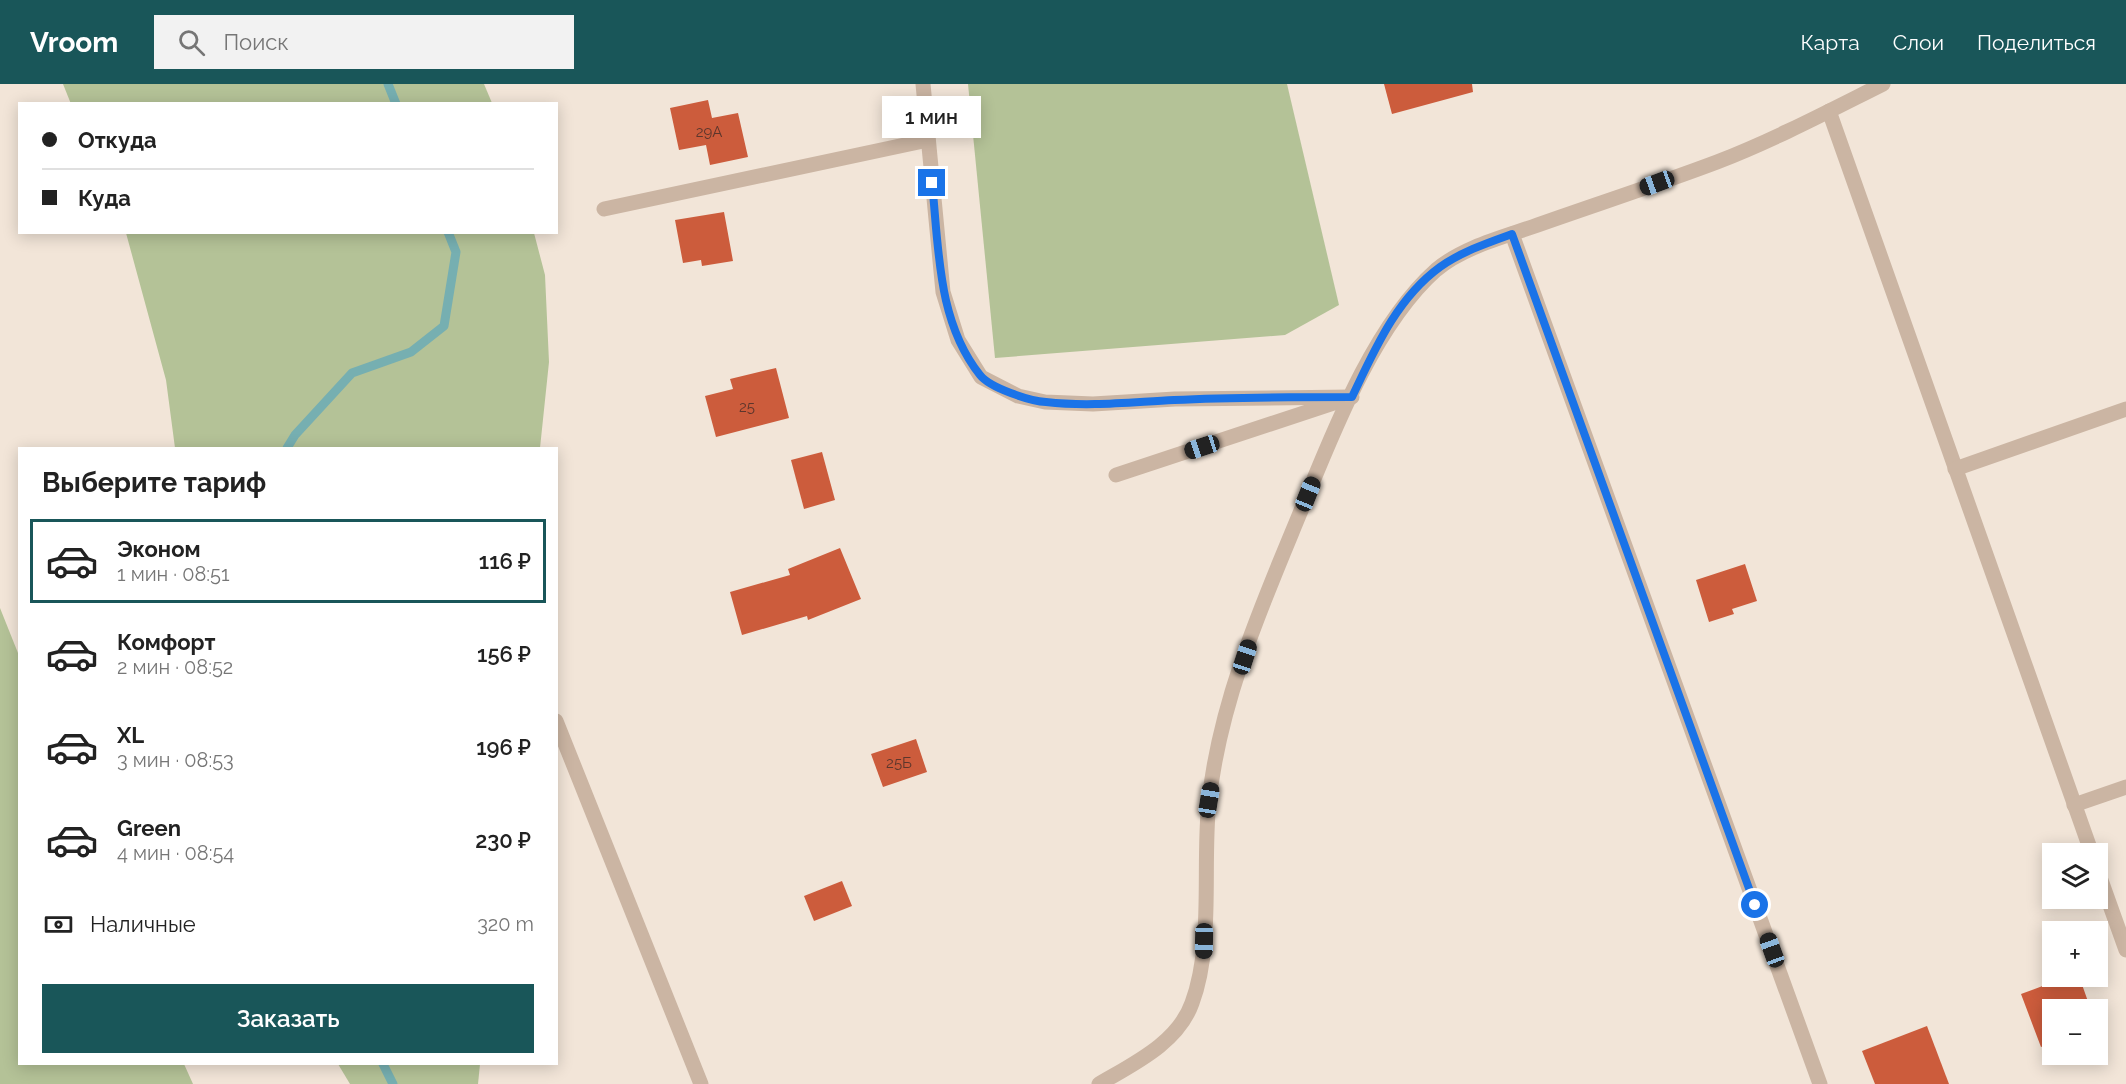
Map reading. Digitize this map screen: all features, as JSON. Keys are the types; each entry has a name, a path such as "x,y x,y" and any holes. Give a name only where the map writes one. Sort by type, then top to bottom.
{"street":[{"path":"923,84 943,292 958,340 981,377 1018,396 1045,402 1093,404 1175,399 1352,397"},
{"path":"1099,1084 1140,1060 1172,1034 1192,1006 1203,961 1209,800 1219,737 1257,616 1316,474 1381,337 1408,298 1439,267 1480,245 1719,161 1883,84"},
{"path":"1829,111 2088,843"},
{"path":"604,209 928,140"},
{"path":"1512,234 1820,1084"},
{"path":"1116,475 1352,397"},
{"path":"1955,469 2126,409"},
{"path":"558,726 701,1084"},
{"path":"2074,805 2126,787"},
{"path":"2108,900 2126,950"}],"green space":[{"path":"63,84 484,84 492,102 70,102"},
{"path":"968,84 1287,84 1339,305 1285,335 995,358"},
{"path":"126,234 534,234 545,275 549,362 540,447 175,447 166,380"},
{"path":"0,608 18,653 18,1065 184,1065 193,1084 0,1084"},
{"path":"339,1065 480,1065 478,1084 350,1084"}],"building":[{"path":"1384,84 1472,84 1473,92 1392,114"},
{"path":"708,100 712,118 738,113 748,157 710,165 706,145 679,150 670,108"},
{"path":"724,212 733,261 702,266 701,260 683,263 675,220"},
{"path":"776,368 789,418 716,437 705,396 733,389 730,379"},
{"path":"822,452 835,500 804,509 791,460"},
{"path":"840,548 861,599 808,620 807,616 742,635 730,592 790,575 788,569"},
{"path":"1745,564 1757,601 1732,609 1734,614 1709,622 1696,580"},
{"path":"916,739 927,772 883,787 871,754"},
{"path":"842,881 852,906 814,921 804,896"},
{"path":"2042,986 2083,987 2087,999 2042,999 2041,1047 2021,994"},
{"path":"1927,1026 1949,1084 1875,1084 1862,1051"}],"waterway":[{"path":"388,84 395,102"},
{"path":"288,447 295,435 352,373 411,352 444,326 456,252 449,234"},
{"path":"384,1065 393,1084"}],"route":[{"path":"932,183 943,292 958,340 981,377 1018,396 1045,402 1093,404 1175,399 1352,397 1381,337 1408,298 1439,267 1480,245 1512,234 1755,905"}]}
